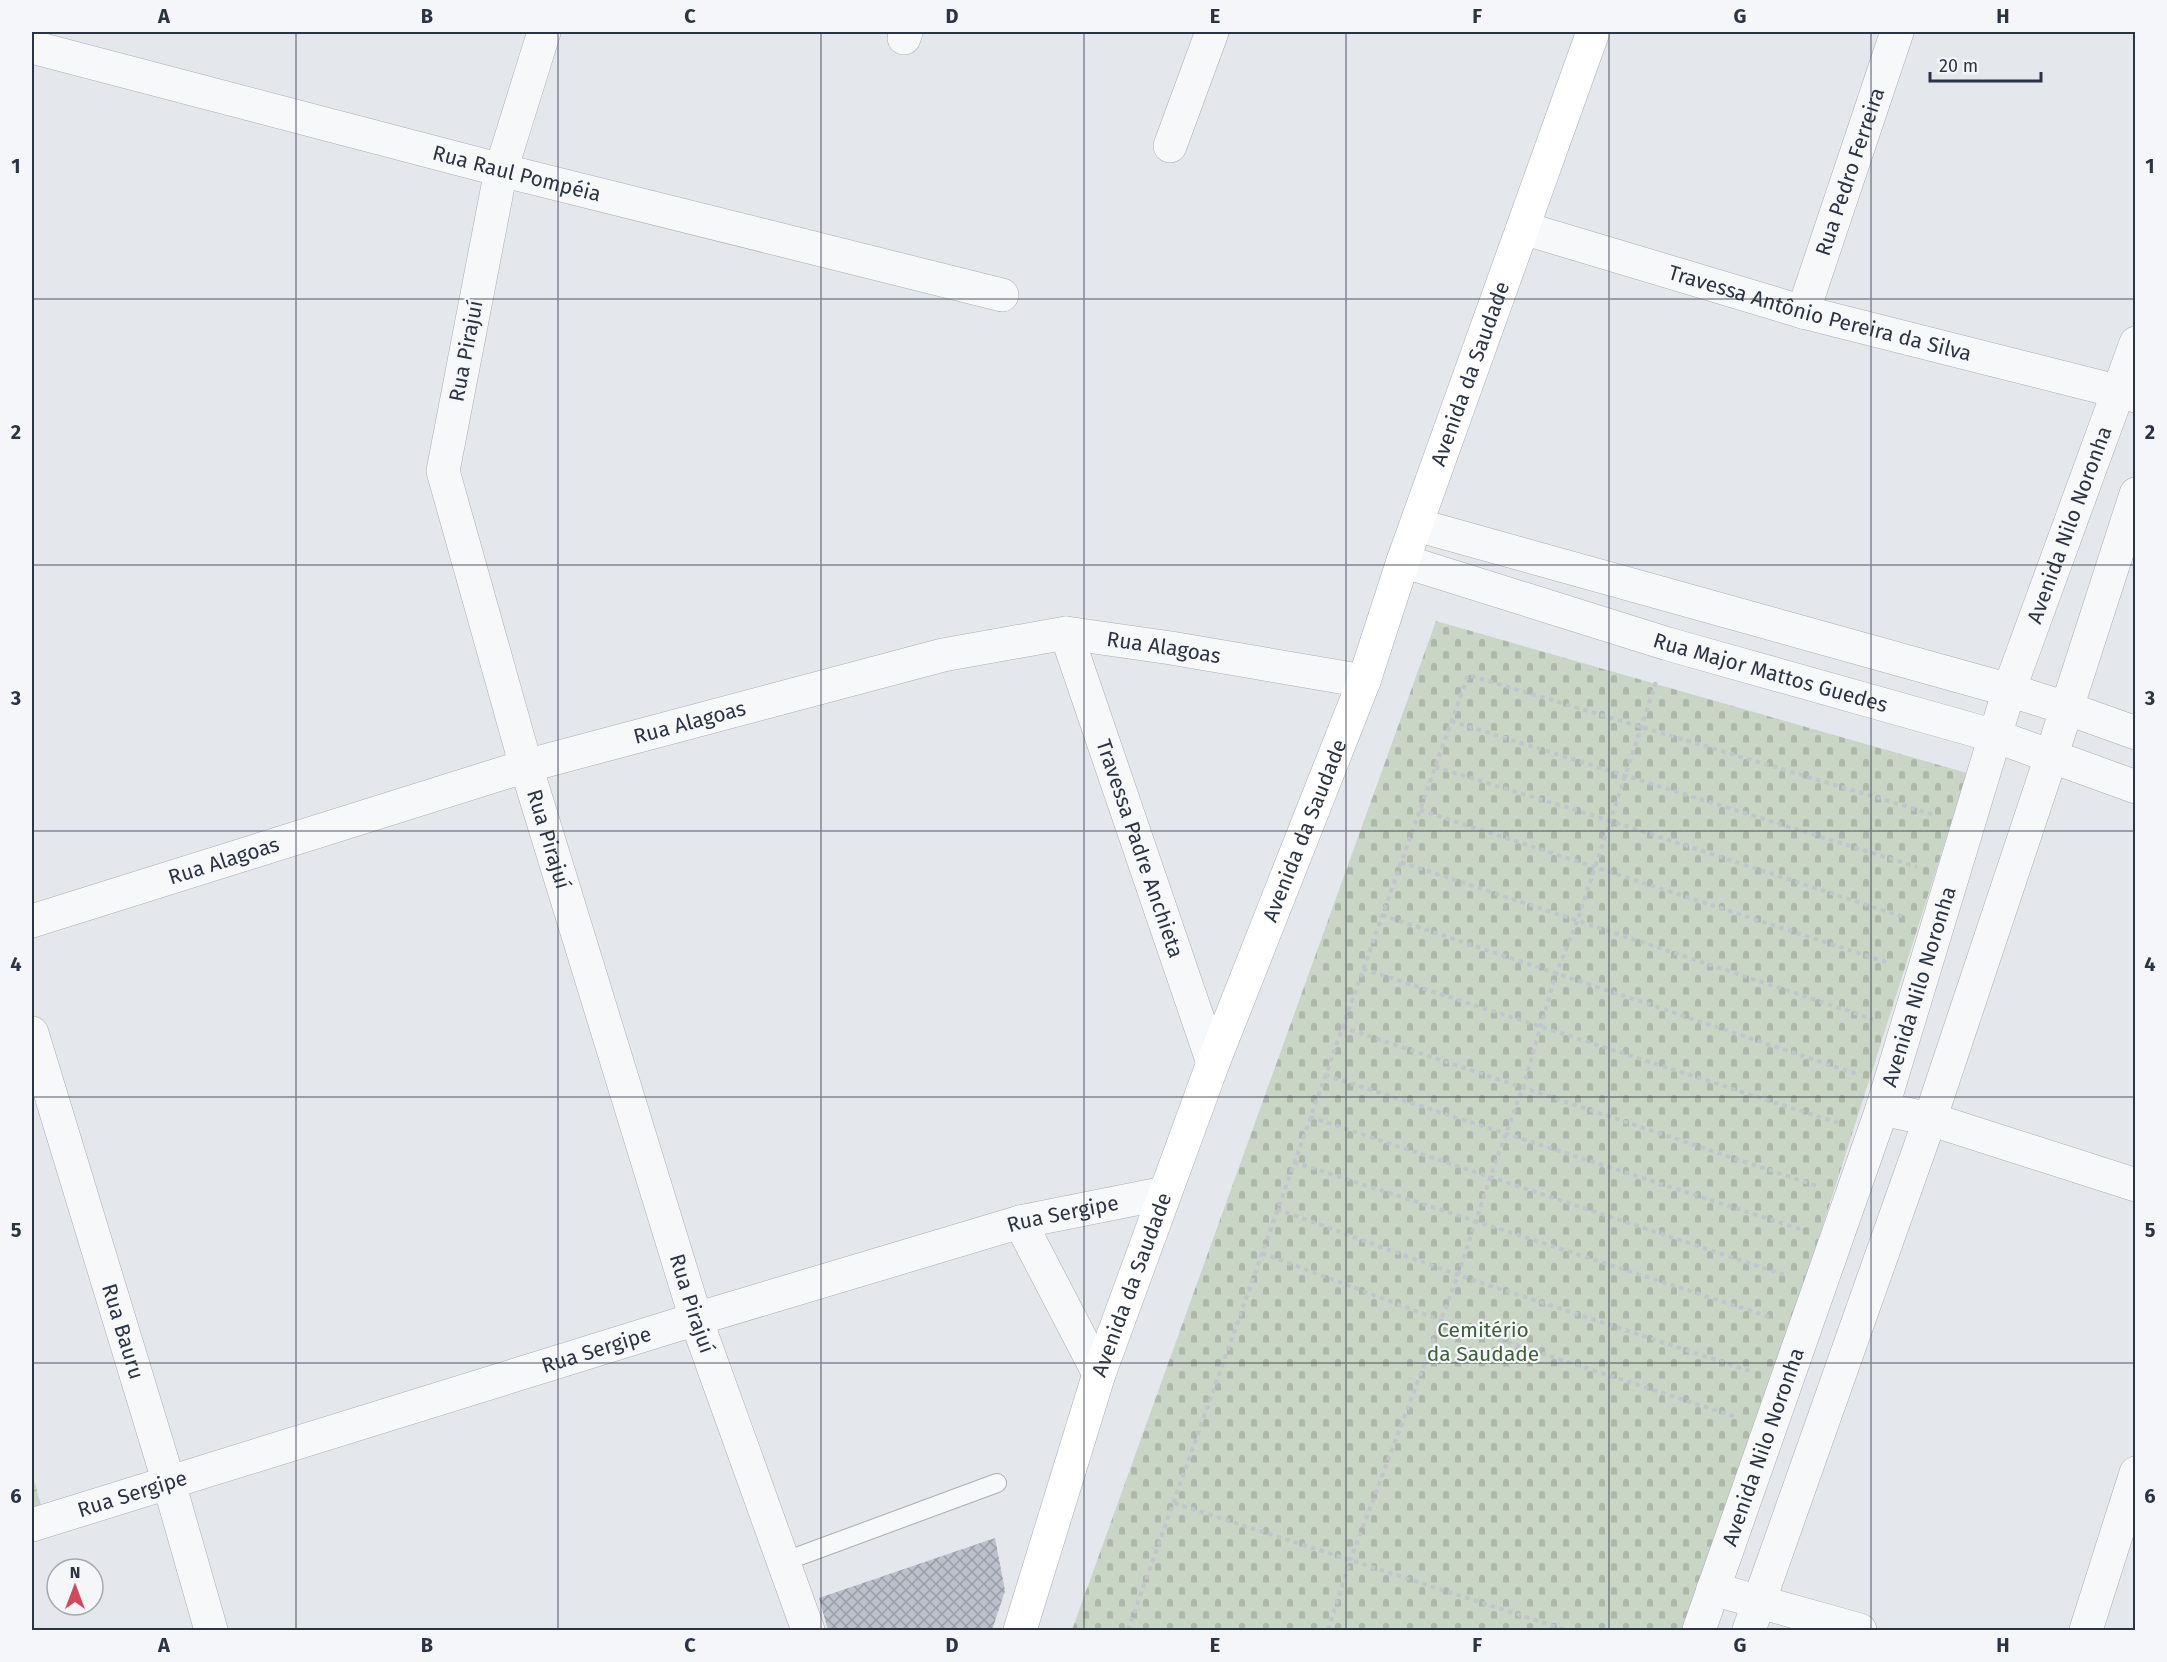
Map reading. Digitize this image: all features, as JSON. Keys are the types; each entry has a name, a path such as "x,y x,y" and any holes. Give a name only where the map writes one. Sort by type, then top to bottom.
{"main road":[{"name":"Avenida da Saudade","path":"1020,1630 1100,1374 1213,1063 1364,681 1404,561 1593,32"}],"street":[{"name":"Rua Pirajuí","path":"544,32 501,170 443,471 525,766 696,1319 808,1630"},
{"path":"1170,146 1212,32"},
{"name":"Rua Pedro Ferreira","path":"1803,312 1897,32"},
{"name":"Rua Raul Pompéia","path":"32,47 501,170 1002,295"},
{"name":"Travessa Antônio Pereira da Silva","path":"1523,228 1803,312 2127,394"},
{"name":"Avenida Nilo Noronha","path":"1699,1630 1882,1109 2009,690 2127,394 2136,343"},
{"path":"1753,1617 1930,1119 2136,494"},
{"path":"1417,525 2009,690 2136,733"},
{"name":"Rua Major Mattos Guedes","path":"1404,561 1668,644 1995,736 2136,787"},
{"path":"1668,644 1686,600"},
{"name":"Rua Alagoas","path":"32,921 525,766 943,655 1066,633 1171,648 1364,681"},
{"name":"Travessa Padre Anchieta","path":"1066,633 1213,1063"},
{"name":"Rua Bauru","path":"32,1033 212,1630"},
{"path":"1882,1109 1930,1119 2136,1185"},
{"name":"Rua Sergipe","path":"32,1525 696,1319 1020,1222 1165,1193"},
{"path":"1020,1222 1100,1374"},
{"path":"2086,1630 2136,1473"},
{"path":"1713,1589 1753,1617 1860,1630"}],"lane":[{"path":"783,1562 997,1483"}],"path":[{"path":"1328,1630 1350,1561 1458,1275 1523,1087 1556,974 1596,868 1668,644"},
{"path":"1128,1630 1468,675 1939,817"},
{"path":"1451,721 1922,869"},
{"path":"1435,767 1611,821 1905,918"},
{"path":"1420,810 1890,963"},
{"path":"1401,862 1882,1022"},
{"path":"1382,915 1864,1076"},
{"path":"1363,969 1848,1126"},
{"path":"1342,1027 1826,1189"},
{"path":"1325,1075 1812,1233"},
{"path":"1310,1118 1796,1279"},
{"path":"1294,1162 1782,1321"},
{"path":"1277,1209 1458,1275 1764,1376"},
{"path":"1262,1253 1440,1320 1737,1417"},
{"path":"1174,1503 1566,1630"}],"green space":[{"name":"Cemitério da Saudade","path":"1436,621 1967,773 1694,1630 1072,1630"},
{"path":"32,1473 41,1505 32,1508"}],"building":[{"path":"995,1538 1005,1591 992,1630 828,1630 819,1598"}]}
